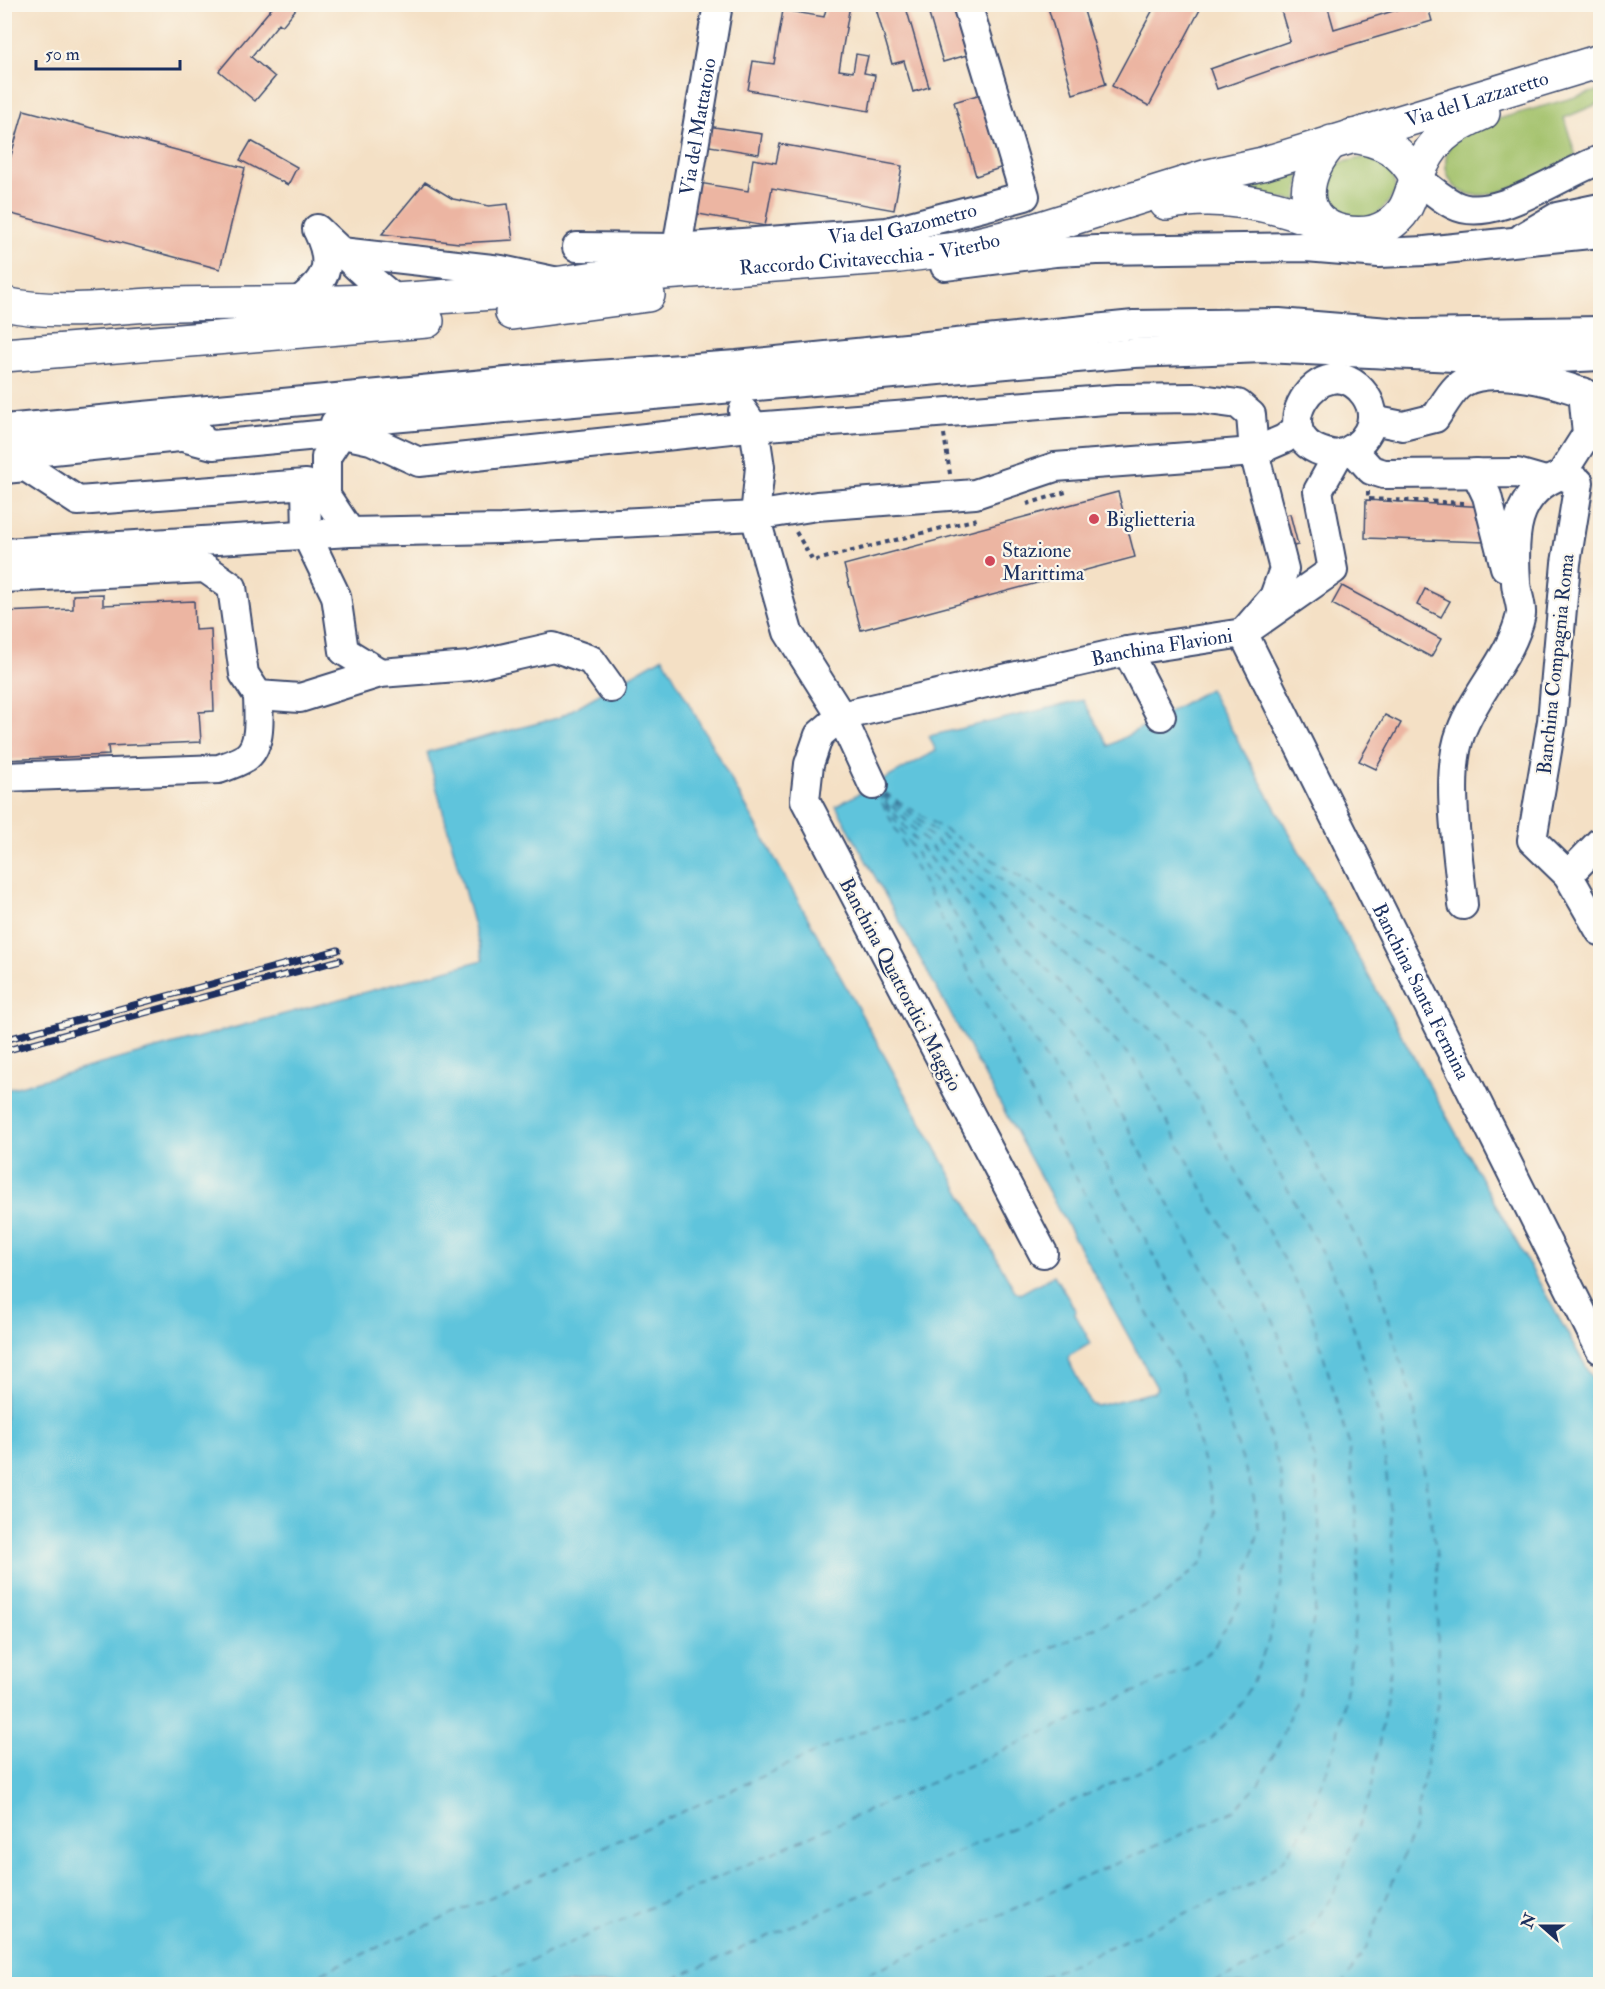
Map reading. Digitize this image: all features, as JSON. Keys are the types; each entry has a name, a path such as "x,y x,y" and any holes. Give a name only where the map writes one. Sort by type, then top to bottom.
{"main road":[{"name":"Via del Lazzaretto","path":"1342,139 1600,61"},
{"name":"Via del Lazzaretto","path":"1416,177 1439,138 1453,126 1482,113 1600,75"},
{"path":"1342,139 1380,142 1397,151 1409,163 1416,177 1413,196 1404,211 1387,226 1368,233 1351,233 1322,223 1312,211 1309,179 1314,165 1342,139"},
{"name":"Raccordo Civitavecchia - Viterbo","path":"4,304 29,309 76,311 170,304 295,304 395,300 493,293 595,278 899,256 957,249 1028,232 1208,176 1262,164 1342,139"},
{"name":"Raccordo Civitavecchia - Viterbo","path":"4,355 427,321 545,309 631,296 945,266 1176,201 1255,202 1282,208 1322,223"}],"street":[{"name":"Via del Mattatoio","path":"677,248 718,4"},
{"name":"Via del Gazometro","path":"577,247 677,248 887,232 1025,196 967,4"},
{"path":"1416,177 1454,205 1476,211 1503,206 1549,182 1600,160"},
{"path":"1513,243 1557,217 1600,207"},
{"path":"1513,243 1558,226 1600,220"},
{"path":"295,304 318,287 326,270 328,252 317,229 395,300 427,321"},
{"path":"1368,233 1425,242 1479,245"},
{"path":"945,266 1054,252 1097,250 1306,247 1379,253 1513,243 1600,233"},
{"path":"1513,243 1558,248 1600,245"},
{"path":"341,252 501,270 561,283"},
{"path":"4,429 527,380 749,364 1134,325 1279,323 1413,334 1600,331"},
{"path":"1263,348 1291,360 1305,372 1310,388"},
{"path":"4,455 180,436 344,427 1013,362 1134,353 1263,348 1518,360 1600,356"},
{"name":"Banchina Flavioni","path":"841,716 1127,651 1243,633 1333,570 1318,491 1346,453 1366,437 1368,407 1382,355"},
{"path":"1463,905 1453,791 1460,735 1507,650 1521,612 1516,584 1516,537 1520,512 1553,478 1587,434 1595,388 1531,377 1479,376 1458,386 1435,418 1404,426 1368,407 1353,384 1338,379 1323,381 1310,388 1298,407 1298,428 1307,443 1321,453 1346,453 1371,470 1384,474 1517,473 1553,478"},
{"path":"344,427 419,462 754,427 1118,399 1194,398 1238,404 1251,415 1254,452 1284,569 1274,597 1243,633"},
{"path":"545,406 569,415 714,400 742,409 754,427 760,467 755,516 788,632 841,716 873,785"},
{"path":"344,427 326,457 326,496 351,532"},
{"path":"4,553 351,532 501,529 755,516 817,506 975,495 1055,467 1254,452 1284,439 1298,428"},
{"path":"4,469 26,467 78,501 306,484 307,536 336,596 344,651 380,673"},
{"path":"1476,473 1487,496 1505,567 1516,584"},
{"name":"Banchina Compagnia Roma","path":"1553,478 1579,482 1566,562 1552,721 1532,840 1568,875 1600,931"},
{"path":"4,578 205,568 232,587 244,674 258,695 258,730 254,744 247,757 219,769 4,777"},
{"name":"Banchina Santa Fermina","path":"1243,633 1600,1349"},
{"path":"258,695 300,699 380,673 470,666 553,647 591,660 611,688"},
{"path":"1127,651 1161,716"},
{"name":"Banchina Quattordici Maggio","path":"841,716 819,735 808,764 805,800 1043,1253"},
{"path":"1568,875 1600,842"}],"green space":[{"path":"1600,90 1600,103 1564,118 1576,156 1531,180 1495,193 1478,195 1463,192 1452,183 1447,173 1446,163 1450,143 1491,121"},
{"path":"1366,157 1377,159 1391,169 1396,190 1380,212 1368,219 1354,221 1327,209 1323,179 1334,164"},
{"path":"1301,166 1297,201 1218,191"}],"water":[{"path":"663,657 1015,1291 1020,1294 1054,1275 1076,1311 1075,1314 1091,1343 1069,1356 1068,1360 1091,1404 1097,1406 1154,1392 1157,1388 836,806 936,751 929,736 1083,700 1109,746 1209,689 1600,1392 1600,1984 5,1984 5,1090 483,960 427,752 558,718"}],"building":[{"path":"275,4 300,4 282,26 279,23 251,57 275,77 255,101 219,71"},
{"path":"905,4 929,87 913,92 904,61 892,64 875,5"},
{"path":"926,4 952,4 967,55 943,62"},
{"path":"1047,4 1082,4 1106,84 1073,94"},
{"path":"1156,4 1203,4 1149,106 1112,86"},
{"path":"1279,4 1327,4 1334,29 1416,4 1427,4 1432,21 1297,61 1217,89 1210,69 1290,41"},
{"path":"827,5 850,5 839,70 853,72 856,54 868,56 864,73 875,75 869,111 748,90 753,61 774,64 783,10 824,17"},
{"path":"981,94 1003,167 976,176 954,102"},
{"path":"24,110 245,168 220,269 4,212 4,180"},
{"path":"707,126 762,134 759,154 703,145"},
{"path":"251,141 297,167 288,185 240,160"},
{"path":"780,144 902,166 894,210 772,188 765,226 687,212 693,182 748,191 753,159 776,163"},
{"path":"425,182 453,199 489,206 508,204 513,240 459,243 382,234"},
{"name":"Stazione Marittima","path":"1118,492 1135,557 861,630 844,565"},
{"path":"1366,500 1487,507 1485,542 1365,538"},
{"path":"1290,514 1298,545 1270,552 1262,521"},
{"path":"1342,586 1441,639 1431,657 1332,604"},
{"path":"1425,589 1450,601 1441,617 1417,605"},
{"path":"103,594 103,605 194,601 195,630 211,629 214,711 199,712 201,742 108,746 109,755 4,760 4,612 73,609 73,595"},
{"path":"1385,715 1401,723 1376,769 1359,761"}],"ferry route":[{"path":"884,792 1235,1011 1376,1275 1415,1410 1437,1558 1438,1701 1414,1829 1367,1946 1343,1984"},
{"path":"884,793 1201,1028 1343,1292 1382,1427 1394,1557 1390,1678 1371,1792 1334,1893 1311,1928 1282,1952 1210,1984"},
{"path":"883,794 1168,1045 1310,1309 1349,1444 1359,1549 1353,1647 1336,1743 1304,1829 1284,1859 1258,1881 1027,1984"},
{"path":"844,1984 1234,1811 1259,1783 1278,1746 1302,1683 1315,1611 1320,1538 1315,1461 1276,1326 1135,1062 882,795"},
{"path":"478,1984 1186,1669 1212,1650 1241,1601 1259,1529 1253,1493 1210,1360 1069,1096 880,796"},
{"path":"661,1984 1210,1740 1233,1716 1251,1685 1270,1637 1281,1587 1286,1533 1282,1478 1243,1343 1102,1079 881,796"},
{"path":"296,1984 1162,1598 1205,1560 1216,1512 1181,1375 1040,1110 879,797"}],"railway":[{"path":"4,1040 338,950"},
{"path":"4,1051 340,960"}],"place":[{"name":"Biglietteria","path":"1094,519"},
{"name":"Stazione Marittima","path":"990,561"}]}
